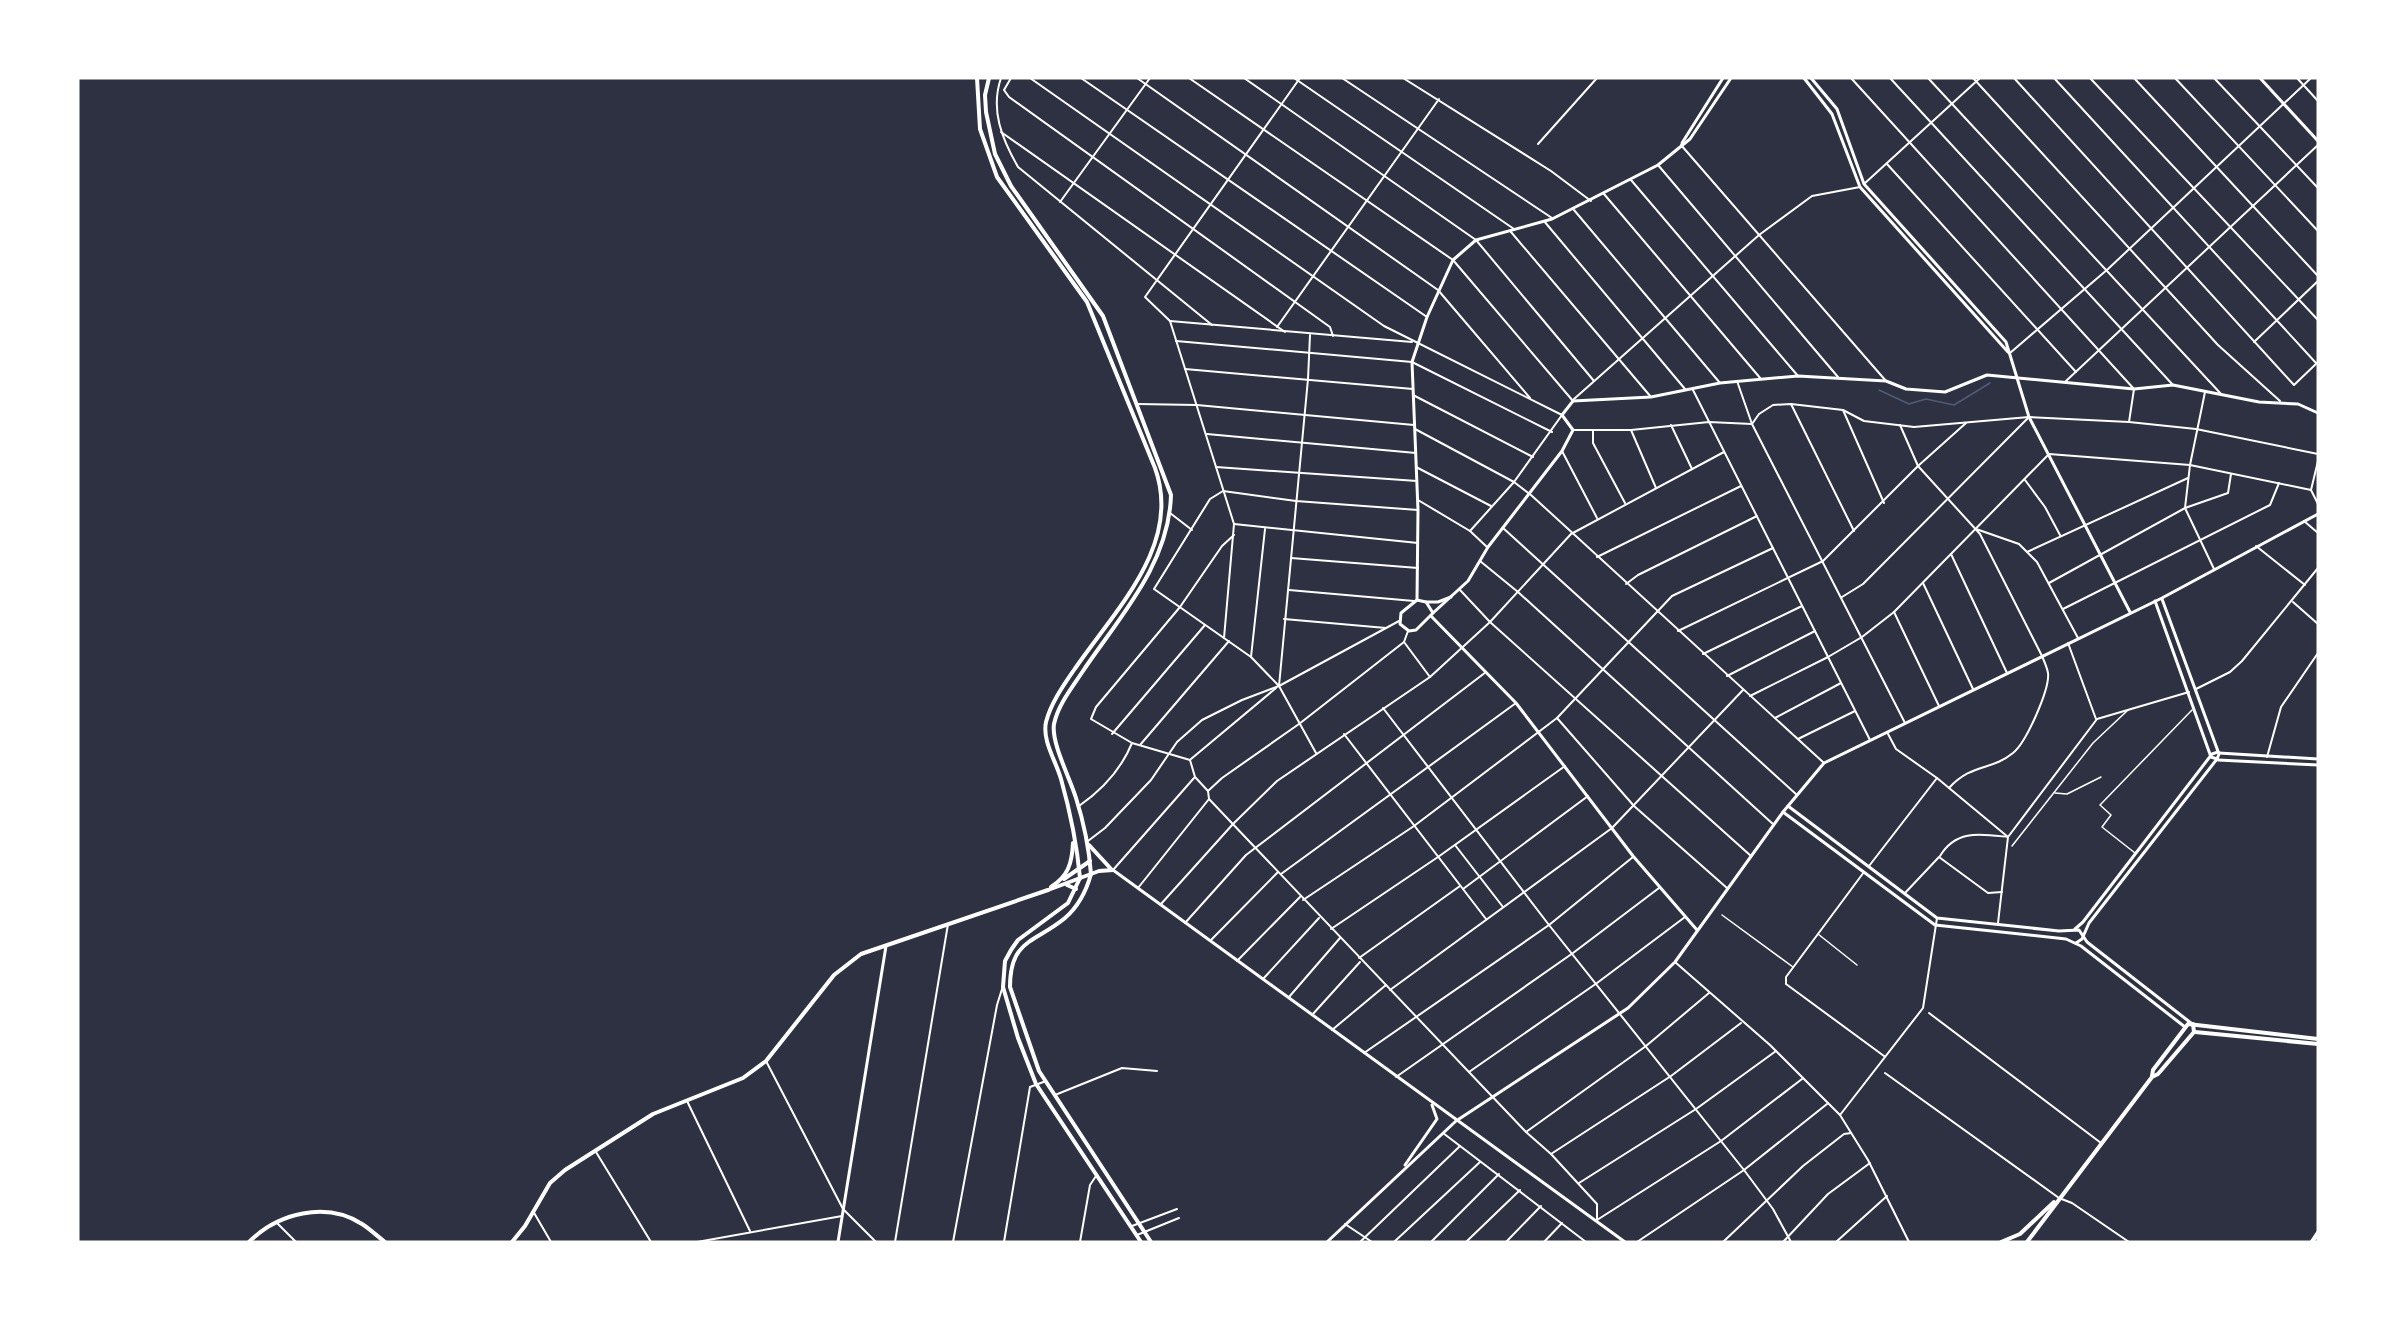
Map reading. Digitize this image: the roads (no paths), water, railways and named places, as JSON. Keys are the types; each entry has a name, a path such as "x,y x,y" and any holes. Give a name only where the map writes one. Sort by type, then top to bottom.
{"highway":[{"path":"2313,1242 2318,1233"}],"main road":[{"path":"977,78 980,129 997,177 1091,309 1155,468 1162,494 1162,518 1148,563 1062,688 1048,715 1047,741 1060,777 1080,868 1080,878 1068,903 1018,940 1005,962 1004,987 1018,1038 1036,1084 1142,1242"},
{"path":"989,78 985,95 989,130 995,154 1005,176 1096,302 1165,474 1171,495 1170,513 1160,553 1149,576 1058,710 1054,723 1055,741 1079,806 1088,843 1091,874 1087,888 1074,909 1054,926 1025,942 1018,951 1010,974 1010,987 1039,1071 1151,1242"},
{"path":"1062,880 1071,866 1073,836"},
{"path":"1088,843 1113,870"},
{"path":"1048,890 1090,861 1103,861"},
{"path":"512,1242 550,1183 595,1150 653,1114 743,1078 766,1061 834,975 861,954 1091,874 1113,870"},
{"path":"1066,884 1076,889"},
{"path":"2026,1242 2152,1077 2158,1074 2193,1033 2192,1024"},
{"path":"2152,1077 2152,1070 2184,1028 2192,1024 2318,1041"},
{"path":"2184,1028 2187,1033 2318,1041"},
{"path":"2001,1242 2020,1234 2059,1198"},
{"path":"249,1242 276,1222 291,1216 320,1211 362,1223 385,1242"}],"street":[{"path":"1001,78 997,101 1001,132 1018,167 1212,325"},
{"path":"1011,78 1004,90 1009,97 1330,327 1333,336"},
{"path":"1030,78 1384,326 1562,416 1573,430"},
{"path":"1081,78 1427,317"},
{"path":"1137,78 1438,290 1531,399"},
{"path":"1059,202 1150,78"},
{"path":"1189,78 1453,260 1573,400"},
{"path":"1244,78 1476,240 1594,381"},
{"path":"1293,78 1513,231 1651,397"},
{"path":"1342,78 1552,219"},
{"path":"1403,78 1551,171 1591,201"},
{"path":"1538,144 1597,78"},
{"path":"1681,145 1685,134 1723,78"},
{"path":"1088,843 1152,780 1177,742 1202,720 1242,700 1279,686 1399,621 1403,610 1416,600 1419,568 1418,500 1412,362 1416,342 1453,260 1476,240 1513,231 1574,210 1658,165 1699,129 1731,78"},
{"path":"1804,78 1832,114 1860,187 2009,353"},
{"path":"1811,78 1837,109 1864,184 2006,342 2029,417 2130,612"},
{"path":"1851,78 2134,389"},
{"path":"1890,78 2173,385"},
{"path":"1929,78 2108,269 2222,395"},
{"path":"1973,78 2218,345 2280,401"},
{"path":"1470,531 1534,457 1573,400 1594,381 1759,235 1812,196 1860,187 1980,78"},
{"path":"2014,78 2294,385 2317,363 2054,78"},
{"path":"2090,78 2318,320"},
{"path":"2134,78 2318,276"},
{"path":"2175,78 2318,231"},
{"path":"2214,78 2318,188"},
{"path":"2066,381 2318,143 2260,78"},
{"path":"2297,78 2318,101"},
{"path":"2009,353 2108,269 2311,78"},
{"path":"1299,80 1145,297 1170,321 1310,335 1416,342"},
{"path":"1277,327 1439,99"},
{"path":"1001,132 1285,332"},
{"path":"1681,145 1886,381"},
{"path":"1887,164 2076,372"},
{"path":"1658,165 1838,377"},
{"path":"1631,180 1797,376"},
{"path":"1604,194 1761,379"},
{"path":"1574,210 1720,383"},
{"path":"1544,221 1685,390"},
{"path":"2254,342 2318,281"},
{"path":"1170,321 1234,524 1224,638"},
{"path":"1190,760 1279,686 1305,416 1310,335"},
{"path":"1176,341 1412,362 1552,432"},
{"path":"1185,369 1413,389"},
{"path":"1573,400 1651,397 1720,383 1797,376 1886,381 1906,389 1945,392 1987,375 2134,389 2173,385 2259,402 2280,401 2298,404 2318,413"},
{"path":"1737,381 1752,424 1905,723"},
{"path":"1692,389 1870,741"},
{"path":"2129,422 2134,389"},
{"path":"2205,392 2196,429 2185,508 2214,569"},
{"path":"1413,395 1534,457"},
{"path":"1137,404 1197,405 1414,427 1514,482 1531,495 1824,763"},
{"path":"1752,424 1759,414 1773,405 1791,404 1843,410 1864,421 1914,427 2029,417 2129,422 2196,429 2318,454"},
{"path":"1791,404 1854,531"},
{"path":"1843,410 1884,503"},
{"path":"1842,597 1863,584 2029,417"},
{"path":"1573,430 1631,430 1709,422 1752,424"},
{"path":"1678,631 1823,561 1884,503 1918,466 1968,422"},
{"path":"1671,425 1692,469"},
{"path":"1900,425 1918,466 1976,529 2042,656 2048,675 2026,739 2014,753 1961,775 1950,789"},
{"path":"1399,621 1408,631 1416,630 1456,595 1488,547 1531,495 1562,452 1573,430"},
{"path":"1593,430 1593,442 1626,503"},
{"path":"1631,430 1656,488"},
{"path":"1207,434 1416,453"},
{"path":"1562,452 1597,518"},
{"path":"1160,904 1233,824 1277,781 1430,677 1490,622 1571,534 1597,518 1725,452"},
{"path":"2049,454 2190,465 2311,490"},
{"path":"1750,696 1828,657 1862,637 1894,612 2049,454"},
{"path":"2318,461 2311,490 2318,504"},
{"path":"1216,467 1417,481"},
{"path":"1416,467 1492,507"},
{"path":"2049,583 2185,508 2228,493 2231,473"},
{"path":"2027,552 2189,478"},
{"path":"2025,480 2045,507 2060,535"},
{"path":"2063,609 2270,505 2279,483"},
{"path":"1597,557 1742,486"},
{"path":"1316,753 1279,686 1251,657 1155,589 1210,499 1223,491 1296,501 1418,510"},
{"path":"1418,500 1470,531 1488,547"},
{"path":"1170,513 1192,530"},
{"path":"1327,1242 1456,1121 1621,1012 1674,962 1783,812 1824,763 2162,598 2318,514"},
{"path":"1626,584 1638,575 1757,516"},
{"path":"2304,521 2318,533"},
{"path":"1234,524 1418,543"},
{"path":"1251,657 1265,528"},
{"path":"1503,528 1797,795"},
{"path":"1976,529 2019,544 2037,562 2078,638"},
{"path":"1190,760 1131,743 1112,734 1091,719 1092,712 1180,607 1222,546 1234,535"},
{"path":"2256,546 2305,585"},
{"path":"1238,961 1301,898 1414,826 1557,718 1672,596 1773,548"},
{"path":"1951,554 2007,673"},
{"path":"1291,558 1419,568"},
{"path":"1480,561 1518,592 1774,825"},
{"path":"1997,932 2008,837 2097,719 2189,692 2236,668 2318,568"},
{"path":"1923,583 1974,689"},
{"path":"1287,590 1426,602 1438,602 1456,595"},
{"path":"1460,590 1490,622 1751,856"},
{"path":"2073,942 2079,942 2089,923 2219,757 2162,598"},
{"path":"2155,600 2211,755 2217,759 2318,765"},
{"path":"1426,602 1432,615 1516,703 1633,856 1697,930"},
{"path":"2292,602 2318,624"},
{"path":"1703,654 1802,606"},
{"path":"1894,612 1939,706"},
{"path":"1284,619 1386,628"},
{"path":"1112,734 1205,625"},
{"path":"1208,791 1222,778 1299,724 1404,642 1408,631"},
{"path":"1728,676 1815,631"},
{"path":"1140,745 1229,641"},
{"path":"1404,642 1430,677"},
{"path":"2068,643 2097,719"},
{"path":"2267,757 2281,707 2318,653"},
{"path":"1185,923 1246,855 1486,672"},
{"path":"1774,718 1841,683"},
{"path":"1390,990 1612,828 1743,690"},
{"path":"1210,941 1280,873 1516,703"},
{"path":"1383,708 1549,925 1621,1012 1744,1170 1767,1201 1791,1242"},
{"path":"1797,739 1855,711"},
{"path":"1557,718 1634,806 1727,888"},
{"path":"1887,732 1896,749 1937,778 2008,837"},
{"path":"1344,734 1486,919"},
{"path":"1079,806 1106,784 1125,759 1131,743"},
{"path":"2073,942 2070,936 2073,931 2083,922 2211,755 2218,752 2318,759"},
{"path":"1190,760 1195,777 1208,791 1209,800 1280,873 1319,918 1551,1154 1597,1204 1597,1220"},
{"path":"1331,929 1477,830 1565,766"},
{"path":"1195,777 1113,870 1625,1242"},
{"path":"1884,1056 1786,984 1786,977 1937,778"},
{"path":"1312,1015 1360,960 1501,861 1588,796"},
{"path":"1138,888 1209,800"},
{"path":"1788,806 1937,918 2079,930 2083,936 2192,1024"},
{"path":"1783,812 1935,926 2064,938 2073,942 2184,1028"},
{"path":"1899,900 1939,857 1947,843 1973,833 2008,837"},
{"path":"1455,845 1503,907"},
{"path":"1364,1053 1549,925 1633,856"},
{"path":"1939,857 1988,893 2002,892"},
{"path":"1396,1077 1573,953 1660,887"},
{"path":"1469,1072 1597,983 1685,917"},
{"path":"1263,980 1319,918"},
{"path":"1840,1116 1923,1008 1937,918"},
{"path":"895,1242 948,924"},
{"path":"1288,998 1340,938"},
{"path":"838,1242 886,944"},
{"path":"1674,962 1776,1051 1840,1116 1870,1163 1909,1242"},
{"path":"1332,1030 1386,986"},
{"path":"953,1242 997,1005 1004,987"},
{"path":"1526,1131 1646,1046 1709,993"},
{"path":"1929,1013 2101,1143"},
{"path":"1551,1154 1671,1076 1742,1022"},
{"path":"1578,1184 1696,1108 1776,1051"},
{"path":"766,1061 843,1209 876,1242"},
{"path":"1055,1095 1122,1068 1157,1071"},
{"path":"1885,1073 2059,1198 2072,1203 2129,1242"},
{"path":"1597,1220 1721,1141 1802,1079"},
{"path":"1004,1242 1030,1087 1046,1082"},
{"path":"687,1101 750,1232"},
{"path":"1399,1173 1437,1119 1432,1103"},
{"path":"1637,1242 1744,1170 1827,1104"},
{"path":"1070,1135 1077,1131"},
{"path":"1443,1133 1480,1162 1500,1174 1584,1242"},
{"path":"1723,1242 1803,1166 1844,1134 1851,1133"},
{"path":"1360,1242 1460,1146"},
{"path":"595,1150 651,1242"},
{"path":"1394,1242 1480,1162"},
{"path":"1782,1242 1828,1194 1870,1163"},
{"path":"1080,1242 1090,1185 1098,1174"},
{"path":"1431,1242 1500,1174"},
{"path":"1466,1242 1520,1190"},
{"path":"1836,1242 1887,1196"},
{"path":"1506,1242 1541,1206"},
{"path":"1131,1226 1177,1209"},
{"path":"533,1211 551,1242"},
{"path":"697,1242 842,1216"},
{"path":"1137,1235 1179,1218"},
{"path":"276,1222 296,1242"},
{"path":"1544,1242 1562,1223"},
{"path":"1345,1224 1372,1242"}],"lane":[{"path":"2012,846 2093,742 2124,716 2128,709"},
{"path":"2136,854 2102,827 2111,815 2100,805 2194,709"},
{"path":"2054,792 2067,794 2101,777"},
{"path":"1722,915 1793,967"},
{"path":"1818,934 1857,965"}],"waterway":[{"path":"1879,390 1909,404 1926,399 1954,405 1990,383"}]}
